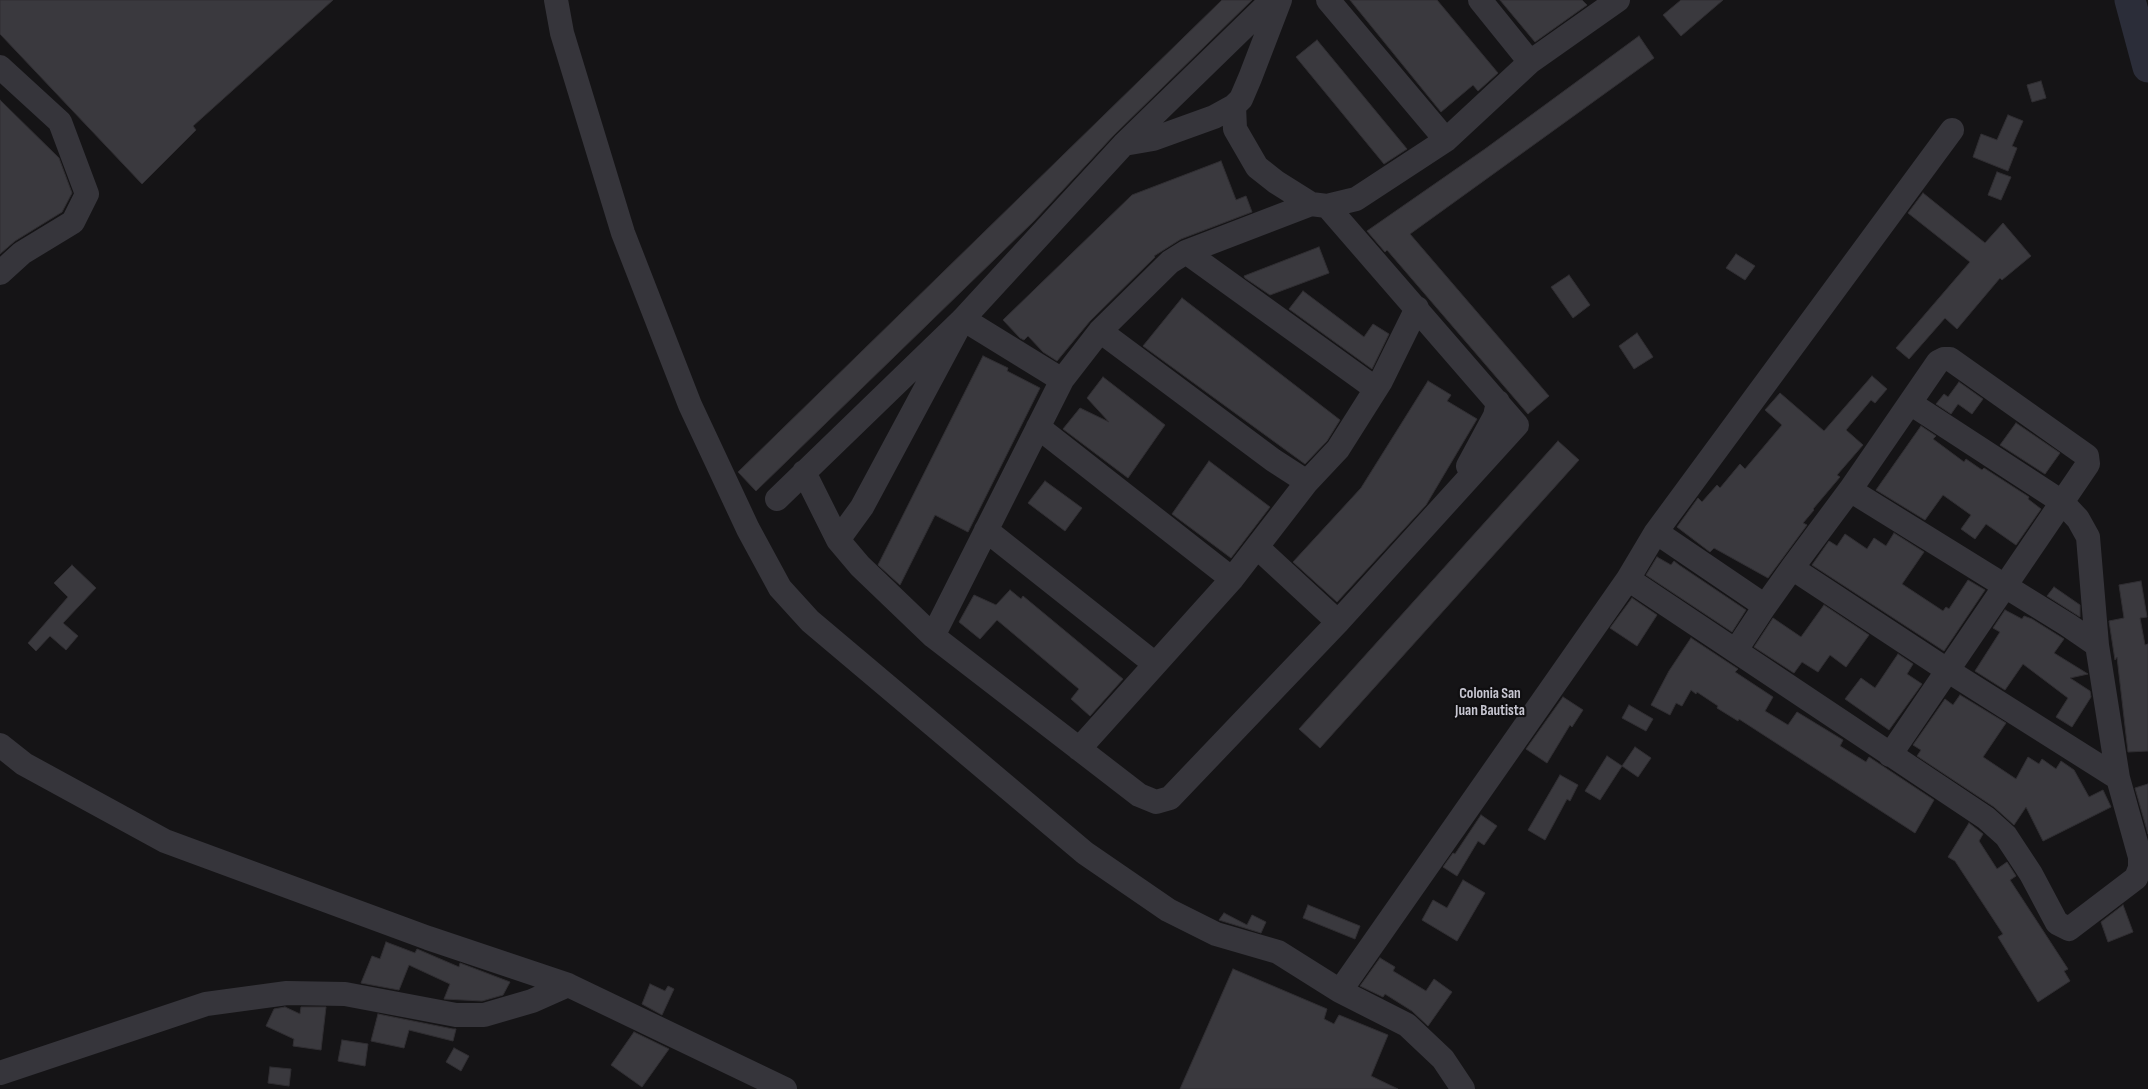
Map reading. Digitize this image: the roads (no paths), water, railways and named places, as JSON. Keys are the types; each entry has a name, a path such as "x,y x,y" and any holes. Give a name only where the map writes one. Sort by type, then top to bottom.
{"street":[{"path":"556,0 562,33 623,233 690,405 748,528 780,588 817,628 1085,853 1168,910 1216,934 1278,952 1340,991 1407,1025 1443,1059 1463,1089"},
{"path":"777,499 963,319 1124,144 1272,0"},
{"path":"1124,144 1153,139 1214,117 1234,106 1241,99 1280,0"},
{"path":"1328,0 1446,140"},
{"path":"1480,0 1530,62"},
{"path":"933,636 1062,380 1100,331 1170,262 1186,252 1319,205 1356,199 1446,140 1530,62 1618,0"},
{"path":"0,67 60,122 86,194 73,222 22,253 0,273"},
{"path":"804,472 838,540 860,566 933,636 1140,795 1156,802 1170,798 1338,622 1518,425 1417,308 1319,205 1258,167 1235,129 1234,106"},
{"path":"1340,991 1628,579 1656,532 1952,130"},
{"path":"1186,252 1376,389"},
{"path":"1079,749 1232,579 1258,548 1307,482 1338,449 1376,389 1417,308"},
{"path":"963,319 1062,380"},
{"path":"838,540 862,507 963,319"},
{"path":"1100,331 1273,460 1307,482"},
{"path":"1736,650 1765,606 1850,490 1938,362 1950,359 2087,456 2088,464 1890,755"},
{"path":"1628,579 1996,826 2006,836 2031,874 2058,923 2069,929 2136,878 2140,868 2140,857 2118,778 2097,645 2088,537 2078,519 2062,502 1910,403"},
{"path":"1038,427 1232,579"},
{"path":"1850,490 2097,645"},
{"path":"986,530 1155,664"},
{"path":"1656,532 1765,606"},
{"path":"1258,548 1338,622"},
{"path":"1792,568 1947,670 2118,778"},
{"path":"0,745 24,764 165,841 428,938 568,985 785,1089"},
{"path":"0,1073 206,1004 288,993 345,994 456,1015 484,1015 532,1001 568,985"}],"waterway":[{"path":"2130,0 2148,67"}],"district":[{"name":"Colonia San Juan Bautista","path":"1490,702"}]}
